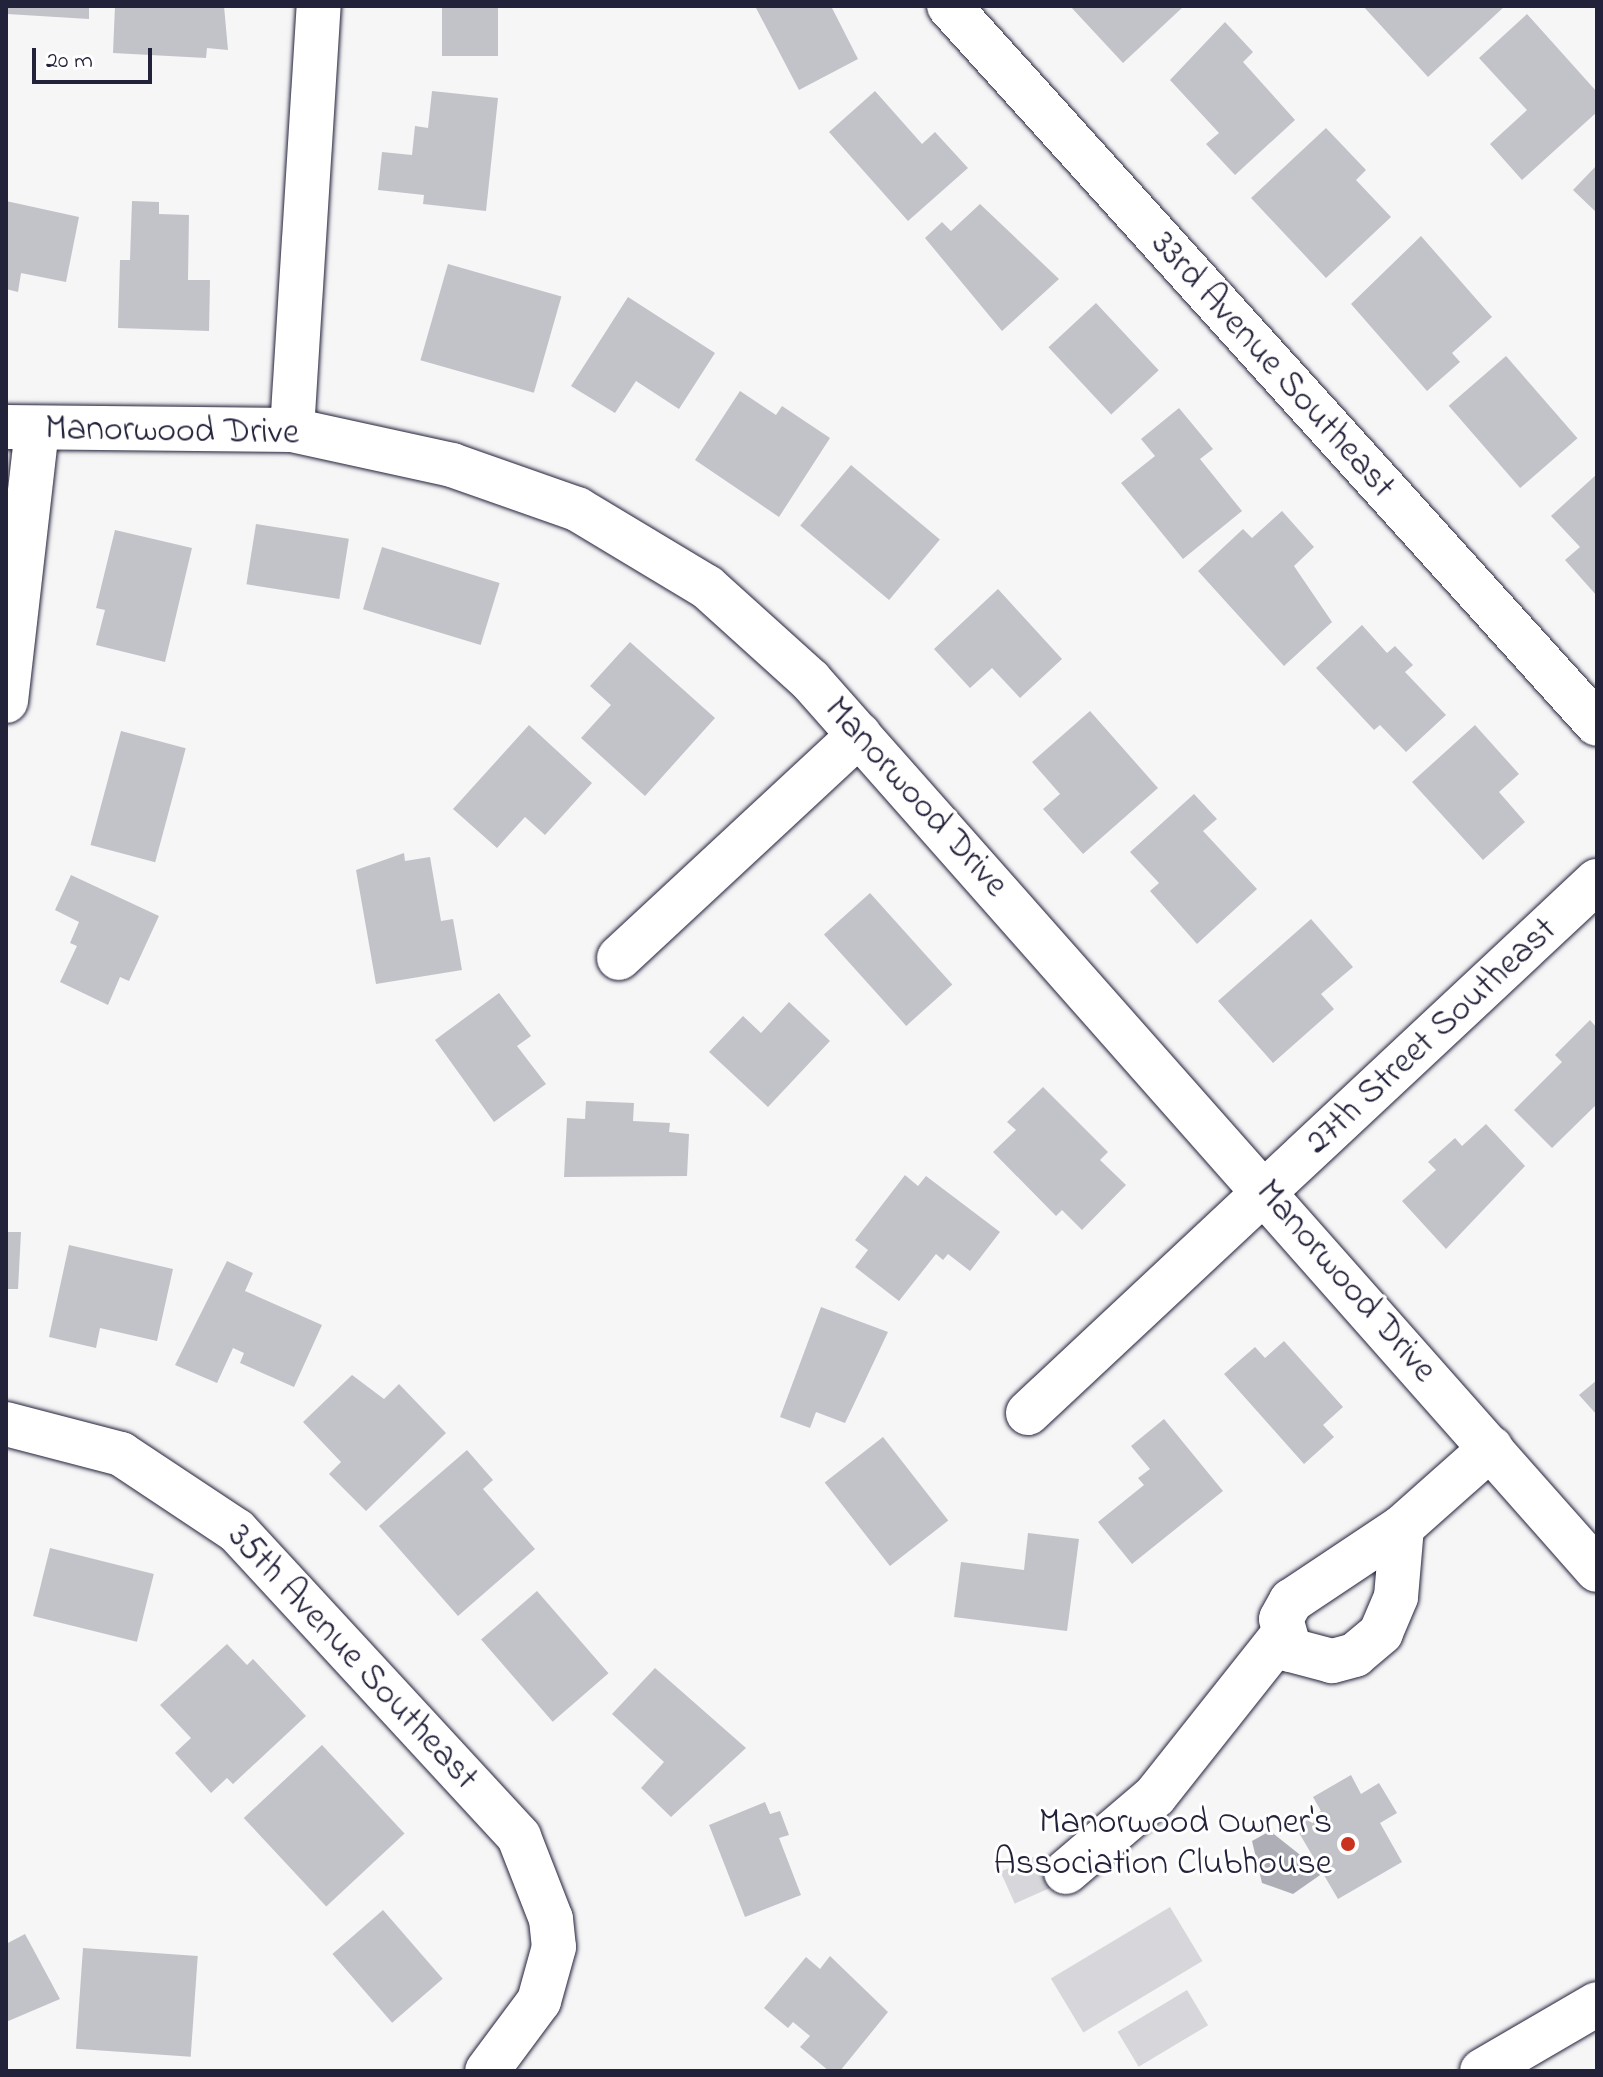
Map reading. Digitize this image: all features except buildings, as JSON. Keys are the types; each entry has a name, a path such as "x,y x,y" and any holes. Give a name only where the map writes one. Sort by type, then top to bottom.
{"street":[{"path":"292,430 319,6"},
{"name":"33rd Avenue Southeast","path":"949,6 1597,724"},
{"path":"6,701 21,428"},
{"name":"Manorwood Drive","path":"21,428 292,430 509,482 629,536 746,620 859,735 1597,1570"},
{"path":"619,958 859,735"},
{"name":"27th Street Southeast","path":"1028,1413 1597,881"},
{"name":"35th Avenue Southeast","path":"6,1424 121,1454 237,1531 519,1837 551,1919 549,1979 517,2037 487,2071"},
{"path":"1066,1872 1155,1796 1281,1637 1291,1601 1402,1527 1491,1448"},
{"path":"1281,1637 1314,1661 1355,1655 1367,1646 1392,1615 1402,1527"},
{"path":"1482,2071 1597,2004"}],"shaded area":[{"path":"1270,1831 1323,1873 1293,1894 1262,1883 1252,1841"},
{"path":"1038,1855 1052,1887 1015,1904 1001,1872"},
{"path":"1170,1907 1202,1961 1083,2033 1051,1979"},
{"path":"1187,1990 1208,2025 1139,2067 1118,2032"}],"place":[{"name":"Manorwood Owner's Association Clubhouse","path":"1348,1844"}]}
